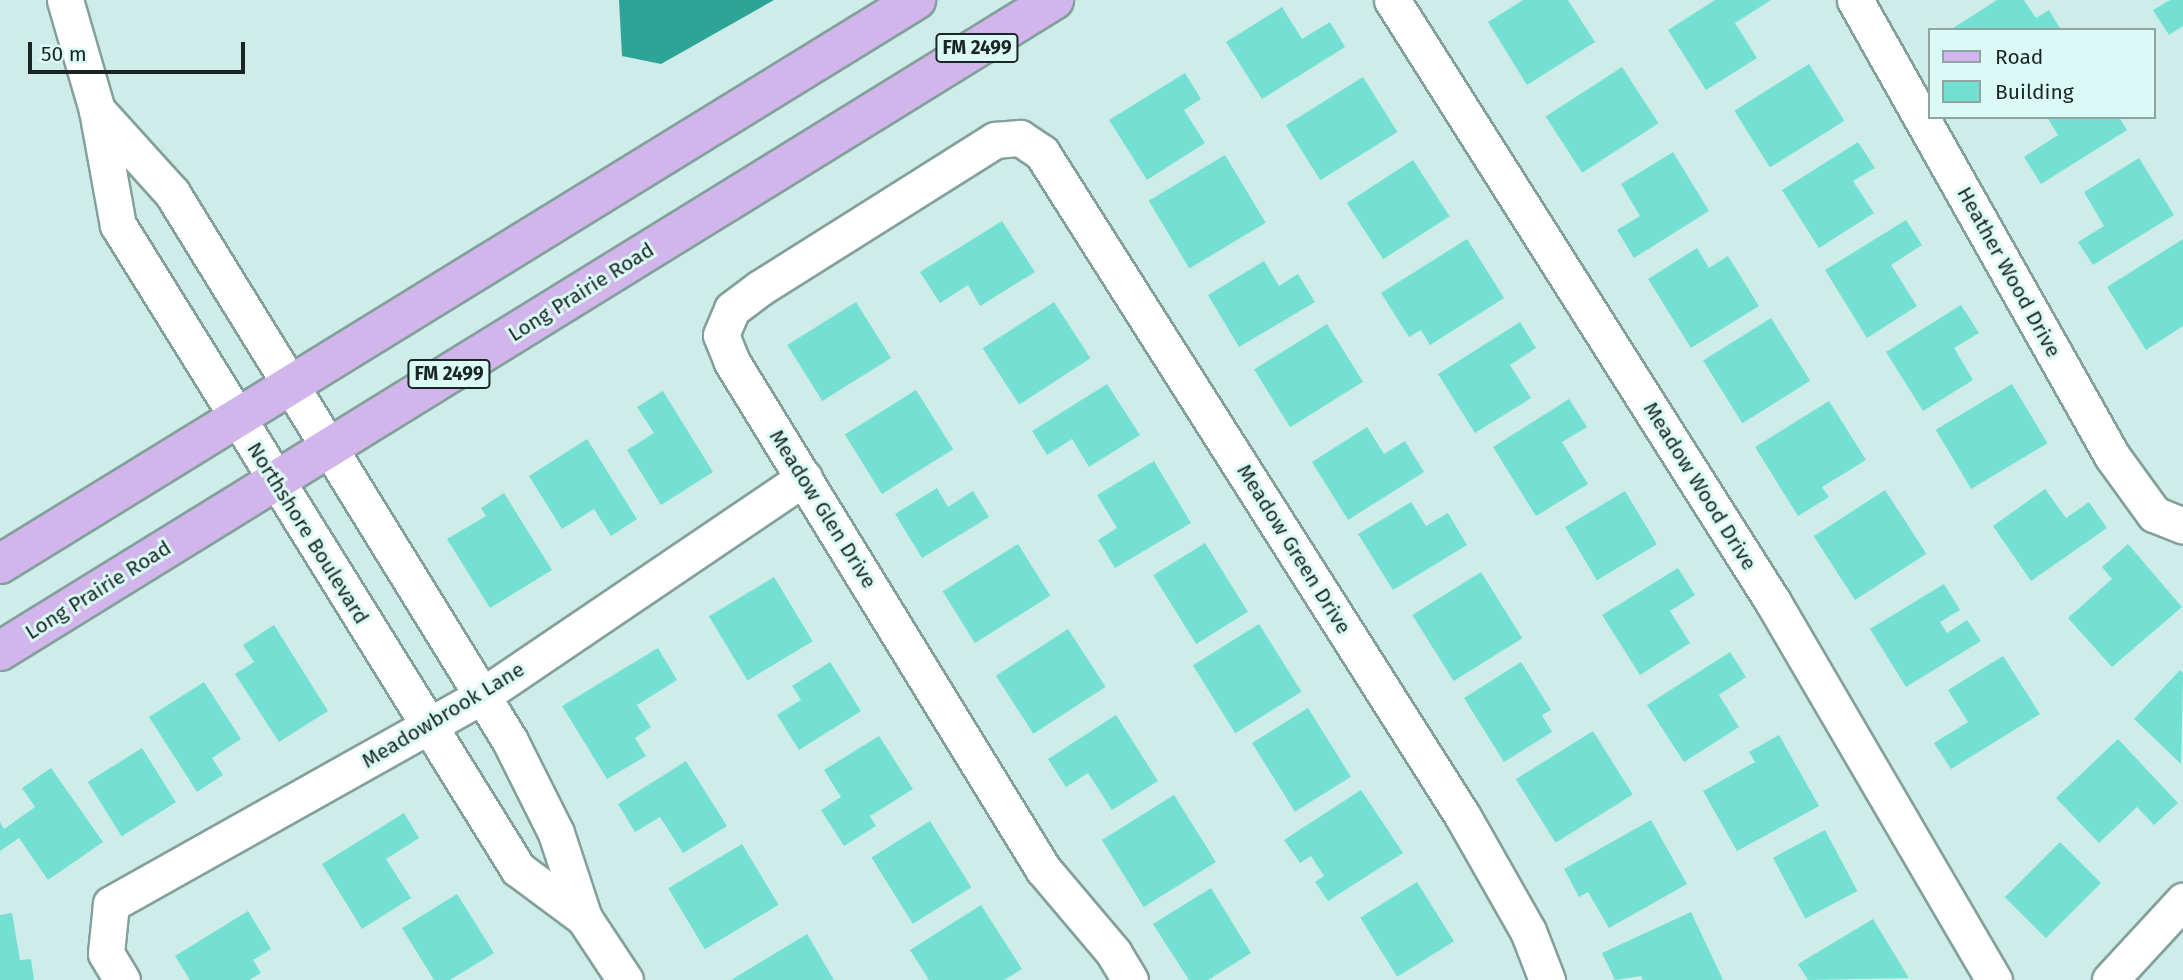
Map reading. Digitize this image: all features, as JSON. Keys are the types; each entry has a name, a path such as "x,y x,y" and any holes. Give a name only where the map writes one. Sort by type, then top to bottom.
{"main road":[{"path":"0,564 916,0"},
{"name":"Long Prairie Road","path":"0,651 1054,0"}],"street":[{"name":"Northshore Boulevard","path":"65,0 97,110 118,225 518,869 584,918"},
{"name":"Meadow Wood Drive","path":"1392,0 1773,602 1994,980"},
{"name":"Heather Wood Drive","path":"1869,5 1927,113"},
{"name":"Northshore Boulevard","path":"97,110 172,193 292,386 327,449 482,696 556,833 584,918 625,980"},
{"name":"Heather Wood Drive","path":"1930,119 2112,456 2154,514 2183,526"},
{"name":"Meadow Glen Drive","path":"1015,138 995,140 732,309 721,335 732,362 1043,869 1114,953 1130,980"},
{"name":"Meadow Green Drive","path":"1015,138 1042,153 1455,803 1528,931 1547,980"},
{"name":"Meadowbrook Lane","path":"114,966 111,904 482,696 804,478"},
{"path":"2110,980 2183,901"}],"water":[{"path":"619,0 774,0 661,64 622,56"}],"building":[{"path":"1523,0 1568,0 1595,42 1527,85 1488,22"},
{"path":"1715,0 1771,0 1735,23 1757,58 1706,90 1668,30"},
{"path":"1997,0 2024,0 2036,18 2049,10 2060,28 1953,28"},
{"path":"2170,0 2183,0 2183,26 2169,35 2153,10"},
{"path":"1282,7 1302,39 1330,22 1345,47 1262,99 1226,42"},
{"path":"1809,64 1845,121 1770,167 1734,111"},
{"path":"1622,67 1658,123 1582,173 1546,117"},
{"path":"1185,73 1201,99 1184,110 1205,143 1147,180 1109,120"},
{"path":"1363,77 1397,132 1320,180 1286,125"},
{"path":"2048,119 2120,119 2127,130 2041,184 2024,157 2058,135"},
{"path":"1858,142 1875,168 1853,181 1874,213 1819,248 1782,190"},
{"path":"1673,152 1709,211 1634,258 1617,230 1640,216 1621,184"},
{"path":"1225,155 1266,223 1189,269 1149,201"},
{"path":"2139,158 2174,215 2093,265 2078,242 2104,226 2084,192"},
{"path":"1413,160 1449,216 1383,259 1347,203"},
{"path":"1906,220 1922,245 1891,265 1917,306 1867,338 1825,270"},
{"path":"1002,221 1035,272 980,306 968,285 940,303 920,272"},
{"path":"1467,239 1504,298 1430,345 1421,330 1409,337 1381,293"},
{"path":"2183,239 2183,326 2146,350 2107,287"},
{"path":"1697,248 1709,268 1728,256 1759,306 1691,348 1648,279"},
{"path":"1264,261 1279,286 1298,274 1315,302 1239,347 1208,295"},
{"path":"856,302 891,358 822,401 787,345"},
{"path":"1054,302 1090,358 1019,404 983,348"},
{"path":"1961,305 1979,333 1954,348 1973,380 1923,411 1886,352"},
{"path":"1771,318 1810,381 1742,423 1703,360"},
{"path":"1520,322 1536,348 1510,365 1531,398 1475,433 1438,374"},
{"path":"1327,324 1363,382 1290,427 1254,370"},
{"path":"1107,384 1140,435 1089,467 1072,439 1047,455 1032,431"},
{"path":"2012,384 2048,443 1971,489 1936,430"},
{"path":"916,390 953,449 882,494 845,435"},
{"path":"663,391 713,472 661,505 627,450 654,433 637,407"},
{"path":"1569,399 1587,427 1562,442 1588,484 1536,516 1493,447"},
{"path":"1829,401 1866,460 1822,487 1829,497 1798,516 1755,447"},
{"path":"1367,427 1384,454 1405,441 1424,472 1348,520 1312,462"},
{"path":"587,439 637,519 611,536 594,509 562,529 529,476"},
{"path":"1154,461 1191,523 1115,568 1098,540 1117,528 1097,495"},
{"path":"937,488 948,507 973,491 989,517 922,558 895,514"},
{"path":"2045,489 2066,518 2089,502 2107,528 2031,581 1993,526"},
{"path":"1885,490 1926,554 1855,600 1814,536"},
{"path":"1625,491 1657,544 1597,580 1565,527"},
{"path":"504,493 552,570 490,608 447,539 486,516 481,508"},
{"path":"1411,502 1426,526 1448,513 1467,545 1393,590 1358,534"},
{"path":"1205,543 1248,612 1196,644 1153,575"},
{"path":"1018,544 1050,596 975,643 943,591"},
{"path":"2128,544 2182,607 2112,667 2068,618 2112,579 2102,567"},
{"path":"1678,568 1695,595 1670,611 1690,643 1640,675 1602,615"},
{"path":"1481,572 1522,638 1454,681 1412,615"},
{"path":"774,577 813,641 747,680 709,616"},
{"path":"1944,584 1960,610 1940,622 1947,633 1967,620 1981,641 1906,687 1870,629"},
{"path":"1259,624 1301,692 1235,733 1193,665"},
{"path":"274,625 328,711 279,742 235,674 254,662 243,645"},
{"path":"1068,629 1106,687 1033,734 996,676"},
{"path":"658,648 677,680 637,705 651,727 635,738 646,756 607,779 562,706"},
{"path":"1730,652 1746,677 1719,695 1739,727 1684,762 1647,705"},
{"path":"2003,656 2040,714 1951,769 1934,743 1968,722 1948,690"},
{"path":"830,662 861,711 799,750 777,715 801,700 792,686"},
{"path":"1521,662 1551,710 1542,715 1552,732 1504,762 1464,698"},
{"path":"2180,670 2183,673 2181,764 2134,719"},
{"path":"204,682 241,739 212,758 223,775 197,792 149,717"},
{"path":"1308,708 1351,777 1295,812 1252,743"},
{"path":"1116,715 1158,781 1112,810 1088,773 1066,787 1048,759"},
{"path":"1593,731 1633,795 1556,843 1516,779"},
{"path":"1779,735 1819,806 1737,851 1703,791 1755,762 1749,752"},
{"path":"879,736 913,789 870,816 876,826 844,846 821,810 841,797 824,770"},
{"path":"2118,739 2178,803 2154,825 2137,807 2099,843 2056,798"},
{"path":"142,748 176,802 122,836 88,782"},
{"path":"686,761 727,826 683,853 660,817 635,832 618,804"},
{"path":"51,768 103,842 48,880 19,838 0,851 0,822 4,829 35,807 22,788"},
{"path":"1361,790 1403,853 1328,901 1315,882 1324,876 1311,856 1300,863 1284,840"},
{"path":"1174,795 1216,862 1144,907 1102,840"},
{"path":"404,813 419,838 386,859 411,898 362,929 322,864"},
{"path":"1651,820 1687,884 1609,928 1588,892 1579,897 1564,869"},
{"path":"930,821 971,887 913,924 871,858"},
{"path":"1825,830 1857,891 1805,919 1773,858"},
{"path":"2060,842 2101,883 2046,938 2005,897"},
{"path":"742,844 779,905 705,949 668,888"},
{"path":"1417,882 1454,941 1397,977 1360,918"},
{"path":"1211,888 1251,953 1208,980 1189,980 1153,924"},
{"path":"457,894 494,953 450,980 434,980 402,928"},
{"path":"981,905 1022,969 1004,980 929,980 910,950"},
{"path":"248,911 271,949 253,960 261,973 249,980 190,980 175,956"},
{"path":"1691,912 1723,980 1643,980 1641,976 1615,980 1602,953"},
{"path":"12,913 20,960 31,959 34,980 0,980 0,915"},
{"path":"1873,919 1909,978 1808,980 1798,964"},
{"path":"807,934 834,980 731,980"}]}
